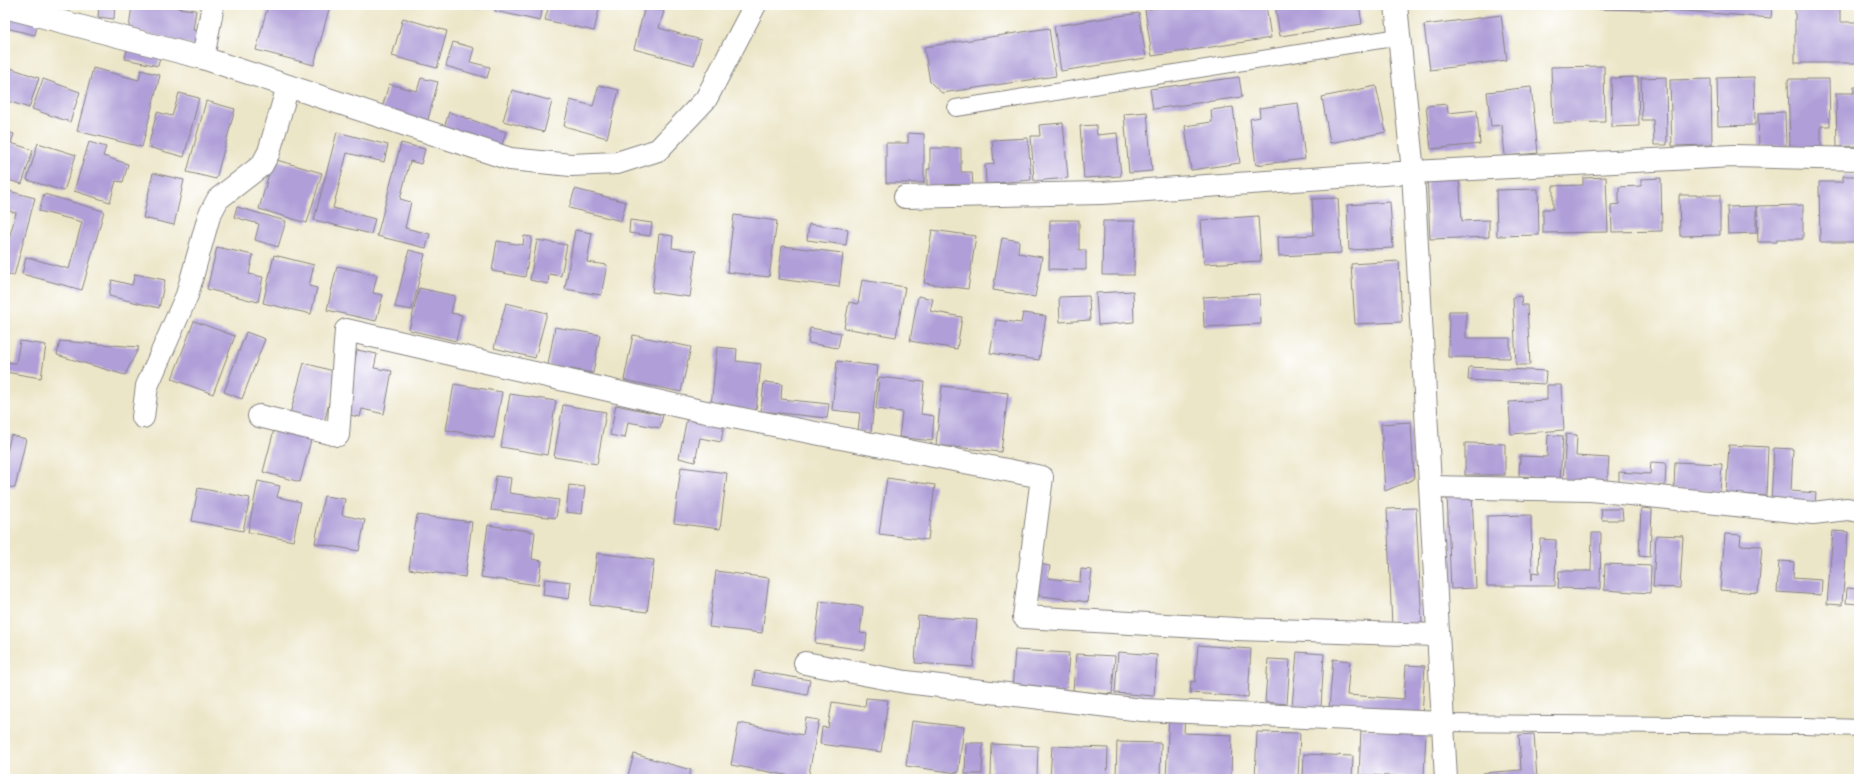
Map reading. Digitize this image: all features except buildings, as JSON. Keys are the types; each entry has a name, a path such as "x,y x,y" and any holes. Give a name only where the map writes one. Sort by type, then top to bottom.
{"street":[{"path":"203,58 213,5"},
{"path":"5,7 203,58 510,159 571,165 617,163 658,150 706,99 755,5"},
{"path":"1396,5 1413,172 1446,779"},
{"path":"143,417 147,386 186,296 209,216 218,199 262,165 269,152 288,86"},
{"path":"905,197 1102,193 1413,172 1733,156 1859,159"},
{"path":"259,416 338,434 346,330 696,410 1042,477 1024,617 1236,629 1438,635"},
{"path":"1430,487 1592,490 1813,513 1847,509 1859,511"},
{"path":"804,663 906,682 1142,710 1442,723"}],"lane":[{"path":"956,108 1399,37"},
{"path":"1442,723 1797,726 1859,728"}]}
